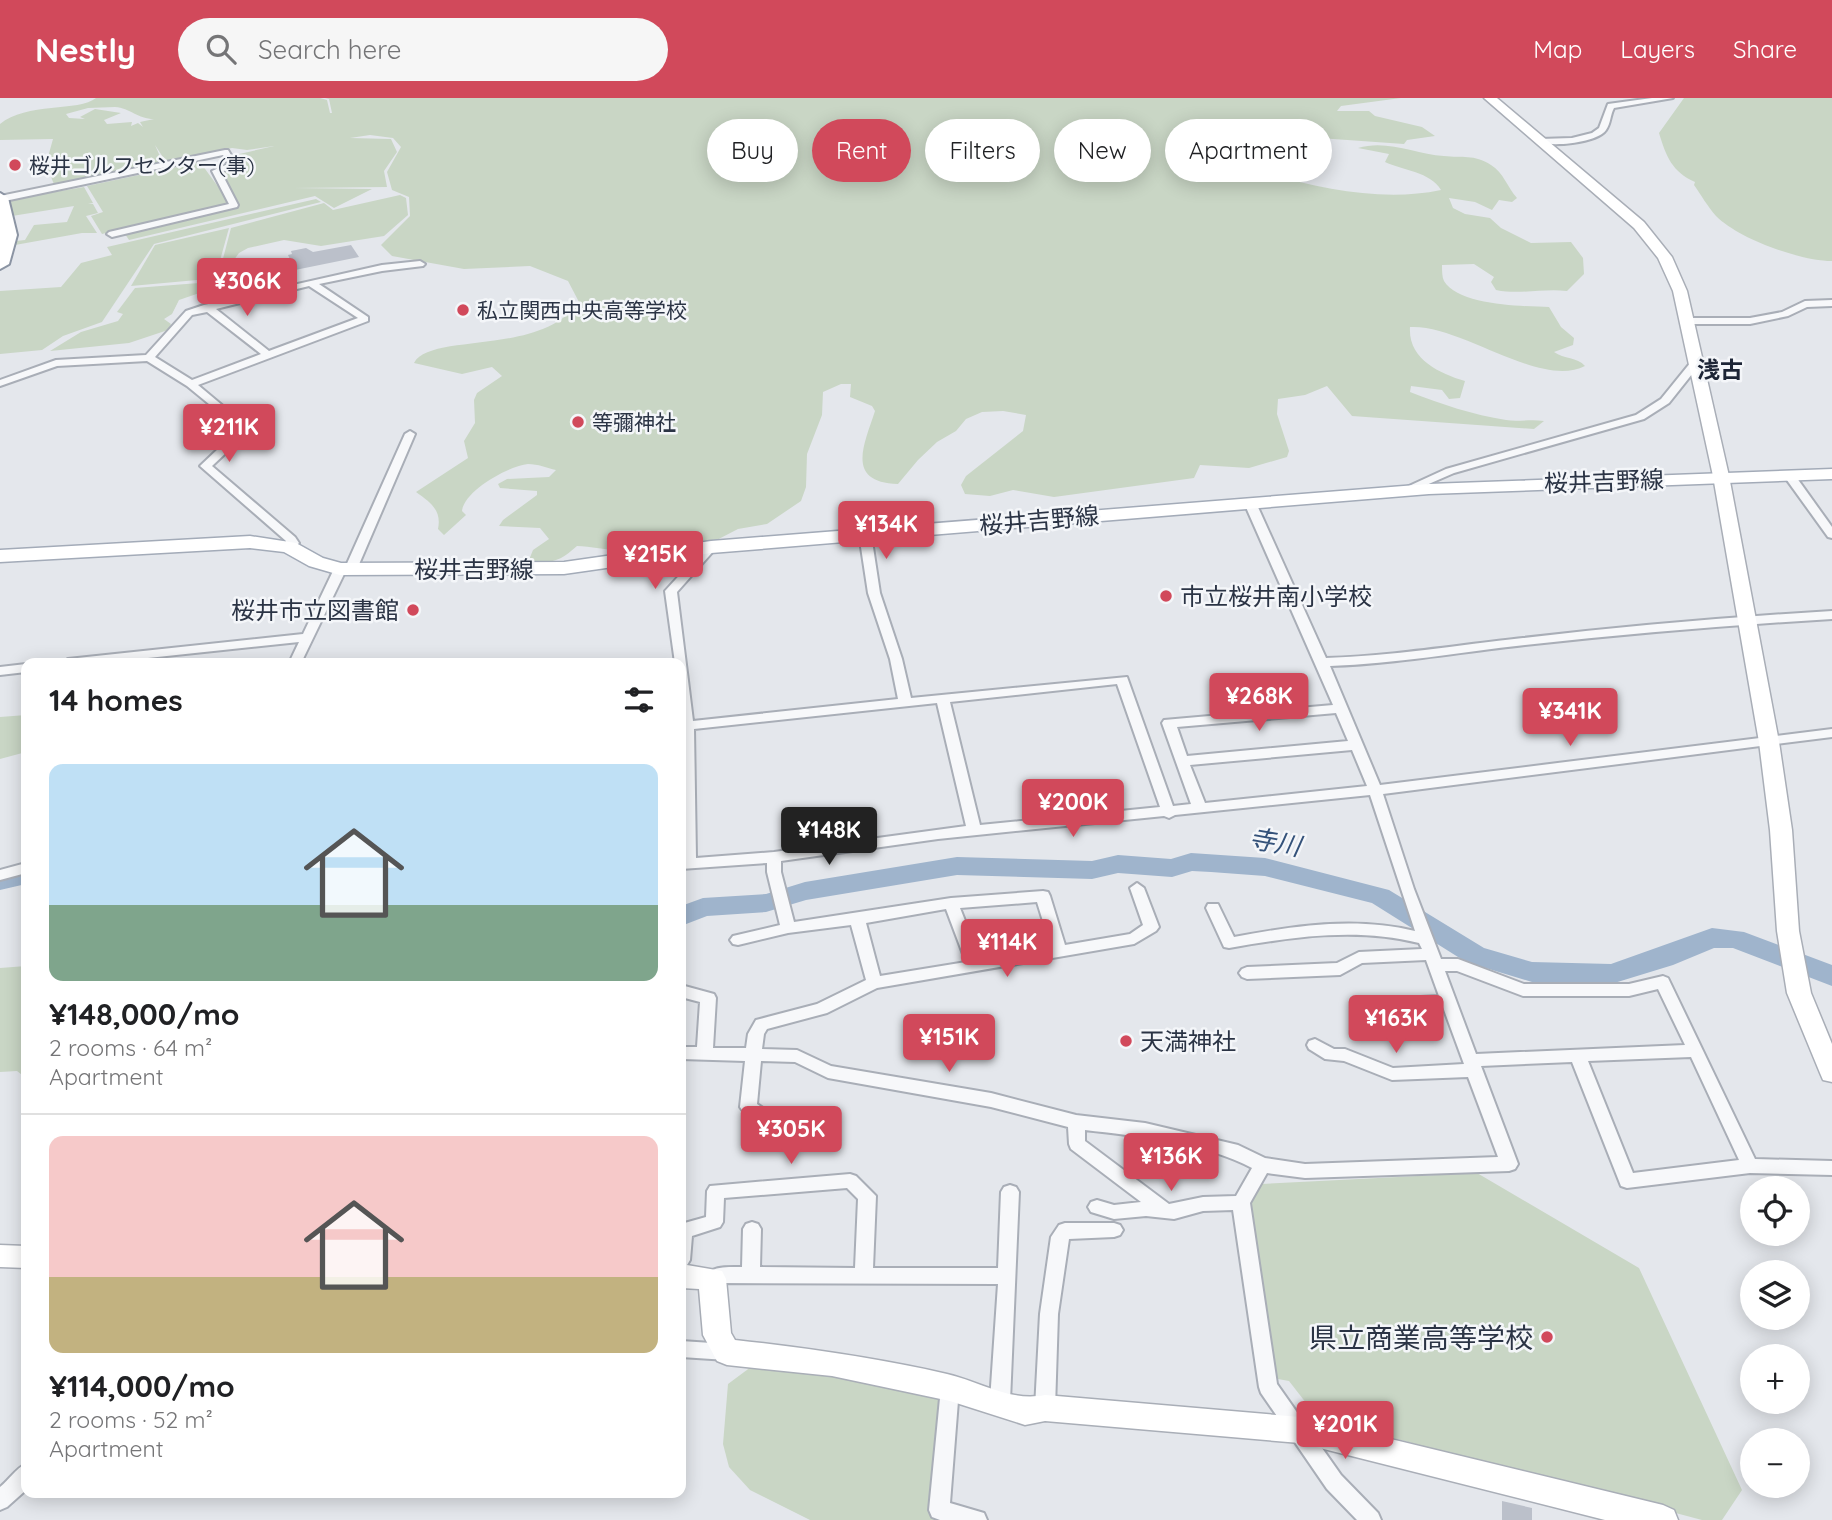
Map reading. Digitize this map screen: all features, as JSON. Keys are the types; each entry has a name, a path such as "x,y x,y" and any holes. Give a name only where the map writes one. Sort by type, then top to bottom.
{"highway":[{"path":"0,198 9,235 0,264"}],"main road":[{"name":"桜井吉野線","path":"0,556 250,542 289,547 316,562 345,569 564,568 711,547 1404,491 1832,474"}],"street":[{"path":"1490,98 1639,225 1665,257 1680,291 1721,477 1769,742 1781,830 1787,931 1799,993 1832,1073"},
{"path":"1540,141 1595,134 1604,125 1611,106 1669,98"},
{"path":"0,198 225,152 233,165 216,171 234,205 112,234"},
{"path":"149,358 189,313 311,283 382,268 420,264"},
{"path":"191,384 365,319 311,283"},
{"path":"1687,321 1750,321 1785,314 1805,304 1832,303"},
{"path":"207,307 268,355"},
{"path":"0,383 56,362 149,358 191,384 242,426 235,439 206,466 291,539 293,543 289,547"},
{"path":"1404,491 1450,471 1640,417 1674,392 1695,364"},
{"path":"298,658 345,569 410,434"},
{"path":"1790,476 1832,535"},
{"path":"686,1053 797,1056 828,1072 991,1100 1076,1122 1172,1136 1238,1152 1262,1165 1305,1171 1509,1164 1412,903 1374,788 1322,662 1251,505"},
{"path":"865,534 874,593 896,659 906,704"},
{"path":"680,658 671,591 711,547"},
{"path":"1322,662 1359,661 1747,620 1832,615"},
{"path":"114,658 308,637"},
{"path":"0,671 21,669"},
{"path":"686,726 1122,680 1169,813"},
{"path":"943,700 974,831"},
{"path":"1200,809 1169,723 1341,708"},
{"path":"686,864 774,865 974,831 1169,813 1374,788 1415,786 1621,757 1832,733"},
{"path":"1182,761 1356,745"},
{"path":"774,865 786,921"},
{"path":"0,875 21,869"},
{"path":"809,1115 763,1117 748,1107 752,1053 762,1024 821,1009 874,983 1134,939 1151,927 1138,888"},
{"path":"738,940 786,921 857,919 951,903 1044,896 1060,951"},
{"path":"951,903 975,966"},
{"path":"1213,908 1229,943 1296,932 1398,930 1430,953 1523,990 1629,990 1663,982 1750,1166"},
{"path":"857,919 874,983"},
{"path":"1247,973 1340,969 1359,958 1430,953"},
{"path":"686,992 708,998 705,1053"},
{"path":"1384,1005 1448,1001"},
{"path":"1315,1045 1331,1055 1345,1055 1392,1074 1578,1056 1695,1051"},
{"path":"1578,1056 1627,1181 1750,1166 1832,1168"},
{"path":"1076,1122 1077,1144 1166,1212"},
{"path":"1262,1165 1241,1203 1268,1387 1334,1482 1365,1518"},
{"path":"686,1230 714,1222 716,1191 849,1181 867,1196 864,1275"},
{"path":"1000,1401 1010,1192"},
{"path":"1097,1207 1114,1212 1146,1209 1166,1212 1203,1204 1241,1203"},
{"path":"751,1275 752,1229"},
{"path":"1045,1408 1049,1314 1060,1237 1066,1230 1114,1230"},
{"path":"0,1256 21,1256"},
{"path":"686,1276 712,1279 720,1275 1007,1276"},
{"path":"712,1279 717,1335 727,1352"},
{"path":"686,1349 832,1363 950,1388 1000,1401 1025,1412 1045,1408 1300,1430 1663,1520"},
{"path":"950,1388 939,1510 977,1520"},
{"path":"0,1500 21,1480"}],"green space":[{"path":"96,98 320,98 327,100 332,113 329,99 325,98 1401,98 1341,106 1337,111 1369,111 1375,116 1422,127 1435,136 1407,140 1404,144 1332,139 1332,119 1165,119 1165,182 1299,182 1355,192 1398,195 1441,190 1423,175 1385,162 1389,154 1358,148 1390,146 1485,162 1499,172 1517,198 1512,202 1499,200 1492,210 1475,202 1449,198 1453,208 1465,214 1490,218 1501,228 1531,243 1571,242 1583,258 1584,274 1567,291 1496,290 1491,282 1494,277 1474,264 1442,265 1444,281 1452,289 1477,300 1549,307 1561,327 1574,338 1573,345 1554,352 1585,366 1567,371 1546,369 1523,363 1453,335 1410,327 1414,348 1427,363 1445,374 1465,381 1460,398 1449,399 1442,390 1411,386 1410,392 1457,409 1494,418 1544,421 1534,429 1352,416 1327,386 1305,395 1278,399 1277,414 1289,451 1287,457 1249,468 1200,465 1194,478 1054,497 1013,490 990,496 965,494 961,485 966,476 1023,431 1026,415 1003,411 982,412 966,419 956,431 937,442 918,460 898,484 881,482 870,477 862,460 866,436 875,411 872,406 850,397 851,384 841,384 823,392 822,415 807,454 806,487 801,501 767,524 738,529 709,544 672,546 650,541 643,546 625,550 577,546 549,562 529,560 533,550 549,539 540,528 499,526 503,520 537,495 537,491 500,488 498,484 507,479 549,477 556,470 528,464 499,474 470,496 462,511 466,515 444,535 438,529 439,522 434,507 416,492 468,458 464,441 475,423 474,400 477,393 502,376 492,367 462,374 414,363 424,354 441,348 514,337 539,330 561,319 579,302 568,281 530,266 464,269 392,256 381,245 410,216 409,197 392,190 387,172 401,147 393,138 370,135 350,138 391,139 397,152 384,171 387,187 294,188 372,189 334,208 315,196 129,240 123,231 160,220 102,234 91,216 103,212 87,186 200,162 230,203 218,174 239,161 235,155 274,146 247,150 232,148 166,162 155,145 163,163 55,187 46,164 53,139 0,140 0,124 24,113 77,105","holes":["115,107 154,119 140,122 143,127 138,123 131,126 132,122 107,124 104,120 121,113 95,109 80,117 85,119 69,118 66,114 88,108"]},
{"path":"1684,98 1832,98 1832,261 1804,257 1771,247 1739,233 1716,216 1694,185 1695,182 1675,168 1664,149 1659,133"},
{"path":"84,187 93,203 88,204 93,204 98,213 86,216 97,233 82,233 15,245 16,241 25,240 34,225 67,222 74,206 12,216 8,200"},
{"path":"400,195 406,198 408,215 384,236 321,246 284,240 248,248 239,253 225,272 219,274 231,228 324,203 333,210"},
{"path":"316,199 321,202 154,244 102,322 63,336 42,350 0,354 0,291 61,287 81,263 112,255 107,247"},
{"path":"229,228 216,275 197,280 131,286 155,245"},
{"path":"226,276 212,283 211,289 179,300 172,314 164,319 171,324 168,330 129,343 50,351 81,332 118,321 123,314 117,312 135,288 199,283"},
{"path":"21,715 21,753 0,759 0,717"},
{"path":"21,966 21,1074 17,1071 0,1072 0,968"},
{"name":"県立商業高等学校","path":"1477,1173 1639,1268 1740,1486 1740,1493 1722,1520 1702,1520 1333,1422 1310,1408 1289,1381 1278,1379 1268,1353 1247,1191 1261,1184"},
{"path":"763,1358 946,1399 941,1520 810,1520 750,1490 729,1467 723,1444 728,1384"}],"building":[{"path":"351,245 359,257 295,270 288,255 292,254 291,251 306,248 313,252"},
{"path":"1502,1501 1532,1508 1532,1520 1502,1520"}],"waterway":[{"name":"寺川","path":"686,915 703,907 766,903 805,891 957,866 1092,870 1118,864 1172,868 1191,862 1211,863 1265,867 1380,896 1475,955 1532,972 1611,974 1664,958 1712,938 1735,939 1832,976"},
{"name":"寺川","path":"0,881 21,876"}],"place":[{"name":"桜井ゴルフセンター(事)","path":"15,165"},
{"name":"私立関西中央高等学校","path":"463,310"},
{"name":"等彌神社","path":"578,422"},
{"name":"市立桜井南小学校","path":"1166,596"},
{"name":"桜井市立図書館","path":"413,610"},
{"name":"天満神社","path":"1126,1041"},
{"name":"県立商業高等学校","path":"1547,1337"}],"district":[{"name":"浅古","path":"1720,369"}]}
